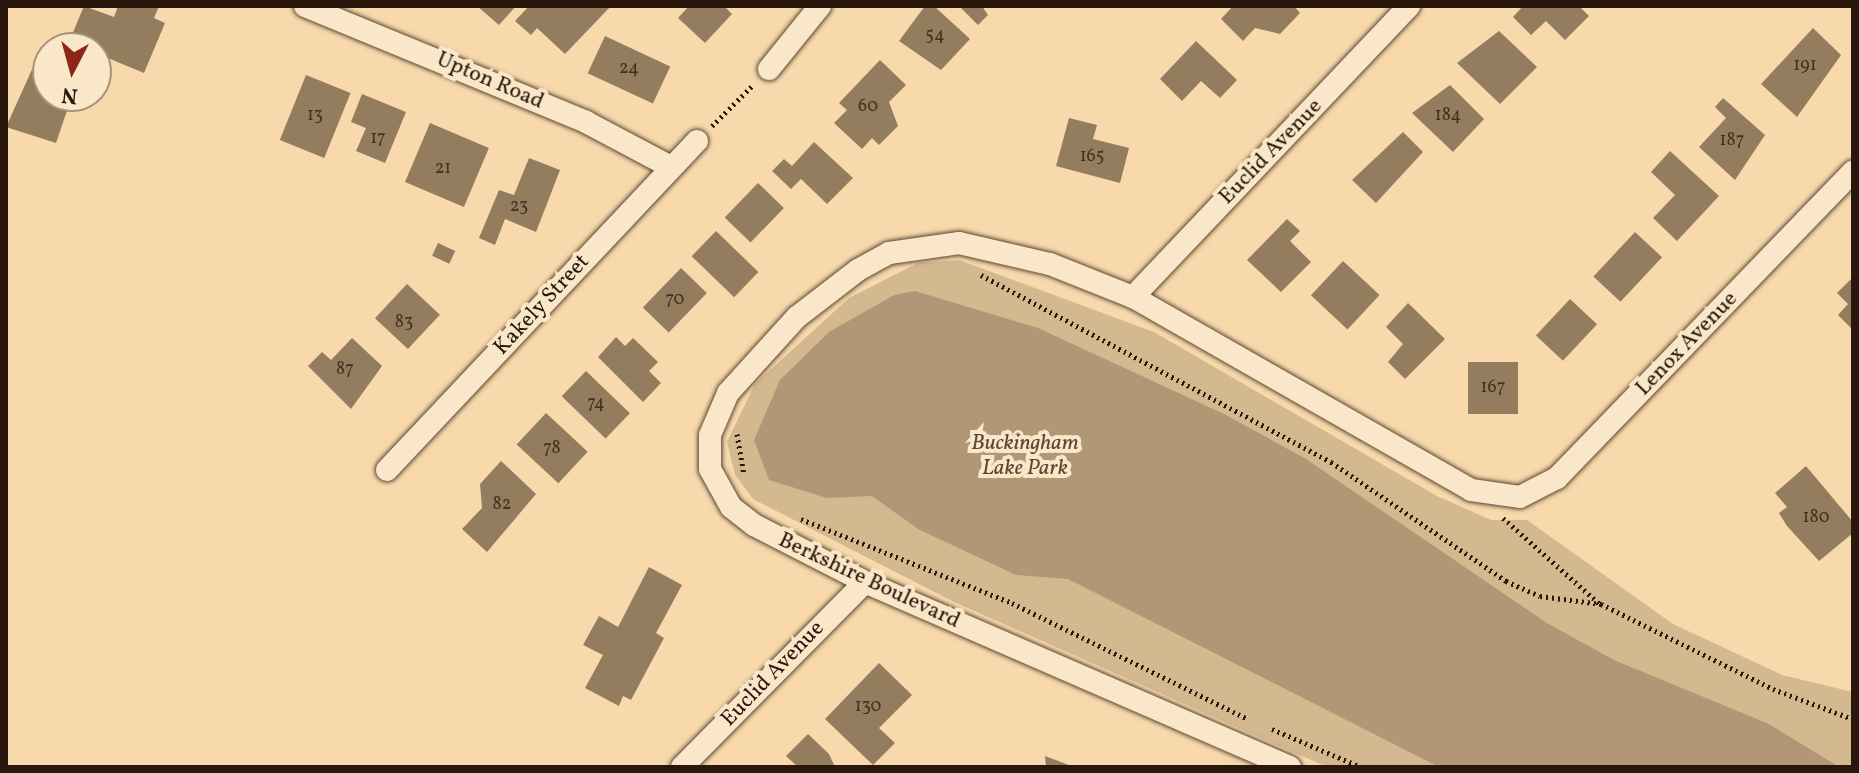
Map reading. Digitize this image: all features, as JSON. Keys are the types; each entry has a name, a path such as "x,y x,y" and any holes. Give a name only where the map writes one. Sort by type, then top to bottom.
{"street":[{"name":"Upton Road","path":"305,6 586,122 671,167"},
{"path":"769,69 820,6"},
{"name":"Euclid Avenue","path":"1133,297 1409,6"},
{"name":"Kakely Street","path":"387,470 697,141"},
{"name":"Lenox Avenue","path":"1502,498 1557,478 1853,172"},
{"name":"Berkshire Boulevard","path":"1284,766 865,582 754,525 731,507 710,469 710,435 728,393 797,317 858,270 930,244 1019,255 1133,297 1502,498"},
{"name":"Euclid Avenue","path":"682,767 865,582"}],"path":[{"path":"697,141 769,69"},
{"path":"972,272 1331,462 1506,581 1540,596 1601,604"},
{"path":"737,424 752,488"},
{"path":"1502,498 1509,527 1601,604 1825,713 1853,719"},
{"path":"791,514 1012,603 1361,767"}],"green space":[{"name":"Buckingham Lake Park","path":"959,260 1154,332 1437,496 1491,520 1527,520 1673,624 1782,675 1853,692 1853,767 1327,767 952,601 753,499 735,475 727,442 755,384 849,298 918,263"}],"shaded area":[{"name":"Buckingham Lake Park","path":"915,291 1038,328 1226,415 1306,459 1547,623 1614,660 1769,724 1839,767 1439,767 1068,579 1016,575 918,529 872,496 827,498 769,480 754,440 780,380 829,332 894,295"}],"building":[{"path":"84,6 114,17 118,6 159,6 154,18 165,23 144,73 112,60 112,32 73,32"},
{"path":"477,6 516,6 499,25"},
{"path":"529,6 611,6 565,54 537,28 531,35 515,21"},
{"path":"689,6 724,6 732,14 705,43 678,18"},
{"path":"925,6 934,6 970,39 941,70 899,41"},
{"path":"959,6 982,6 988,15 978,25"},
{"path":"1233,6 1294,6 1300,13 1280,34 1255,28 1243,41 1221,19"},
{"path":"1523,6 1579,6 1589,16 1565,40 1546,21 1531,35 1513,17"},
{"path":"1813,28 1841,55 1797,117 1761,84"},
{"path":"1499,31 1537,67 1500,104 1457,63"},
{"path":"605,36 670,66 653,104 588,73"},
{"path":"1196,41 1237,80 1220,98 1201,81 1182,101 1160,79"},
{"path":"880,60 906,85 889,102 898,126 879,145 872,138 862,149 834,123 847,110 839,103"},
{"path":"32,69 32,112 67,112 56,143 6,127"},
{"path":"306,75 351,93 324,158 280,140"},
{"path":"1450,85 1484,119 1453,152 1412,113"},
{"path":"362,94 406,112 385,163 356,151 366,128 351,122"},
{"path":"1723,98 1765,135 1735,180 1699,147 1726,118 1715,107"},
{"path":"1069,118 1097,125 1093,139 1129,148 1120,183 1056,166"},
{"path":"430,123 489,148 464,207 405,182"},
{"path":"1403,132 1423,152 1376,203 1352,180"},
{"path":"814,142 853,178 827,204 801,179 791,189 772,171 784,159 792,166"},
{"path":"1670,151 1719,196 1677,241 1653,218 1675,195 1651,172"},
{"path":"529,158 560,170 536,232 505,219 495,245 479,238 499,190 514,195"},
{"path":"758,183 784,208 751,243 725,218"},
{"path":"1287,219 1300,231 1290,241 1311,262 1281,292 1247,260"},
{"path":"716,231 758,272 734,297 692,256"},
{"path":"1635,232 1662,257 1620,302 1593,277"},
{"path":"438,243 455,251 449,264 432,256"},
{"path":"1343,261 1380,295 1348,329 1311,295"},
{"path":"681,268 707,293 669,333 643,308"},
{"path":"1853,277 1853,330 1838,315 1848,304 1837,293"},
{"path":"407,284 440,315 408,349 375,318"},
{"path":"1570,299 1597,324 1563,361 1536,336"},
{"path":"1408,303 1445,339 1405,379 1388,362 1403,344 1386,327"},
{"path":"616,337 625,346 633,338 658,362 649,371 661,383 643,402 598,357"},
{"path":"352,338 382,366 351,409 308,366 322,352 331,360"},
{"path":"1468,362 1518,362 1518,414 1468,414"},
{"path":"586,371 630,413 606,439 562,396"},
{"path":"546,413 588,452 558,483 517,444"},
{"path":"501,461 536,494 487,552 462,529 482,508 480,484"},
{"path":"1806,466 1853,522 1853,533 1819,561 1787,526 1779,513 1787,507 1775,493"},
{"path":"649,567 682,585 656,633 664,638 631,700 623,696 619,706 585,688 603,655 583,645 599,616 618,627"},
{"path":"879,663 912,695 879,728 895,743 873,765 825,719"},
{"path":"808,734 829,754 835,767 798,767 786,756"},
{"path":"1045,756 1074,767 1046,767"}]}
